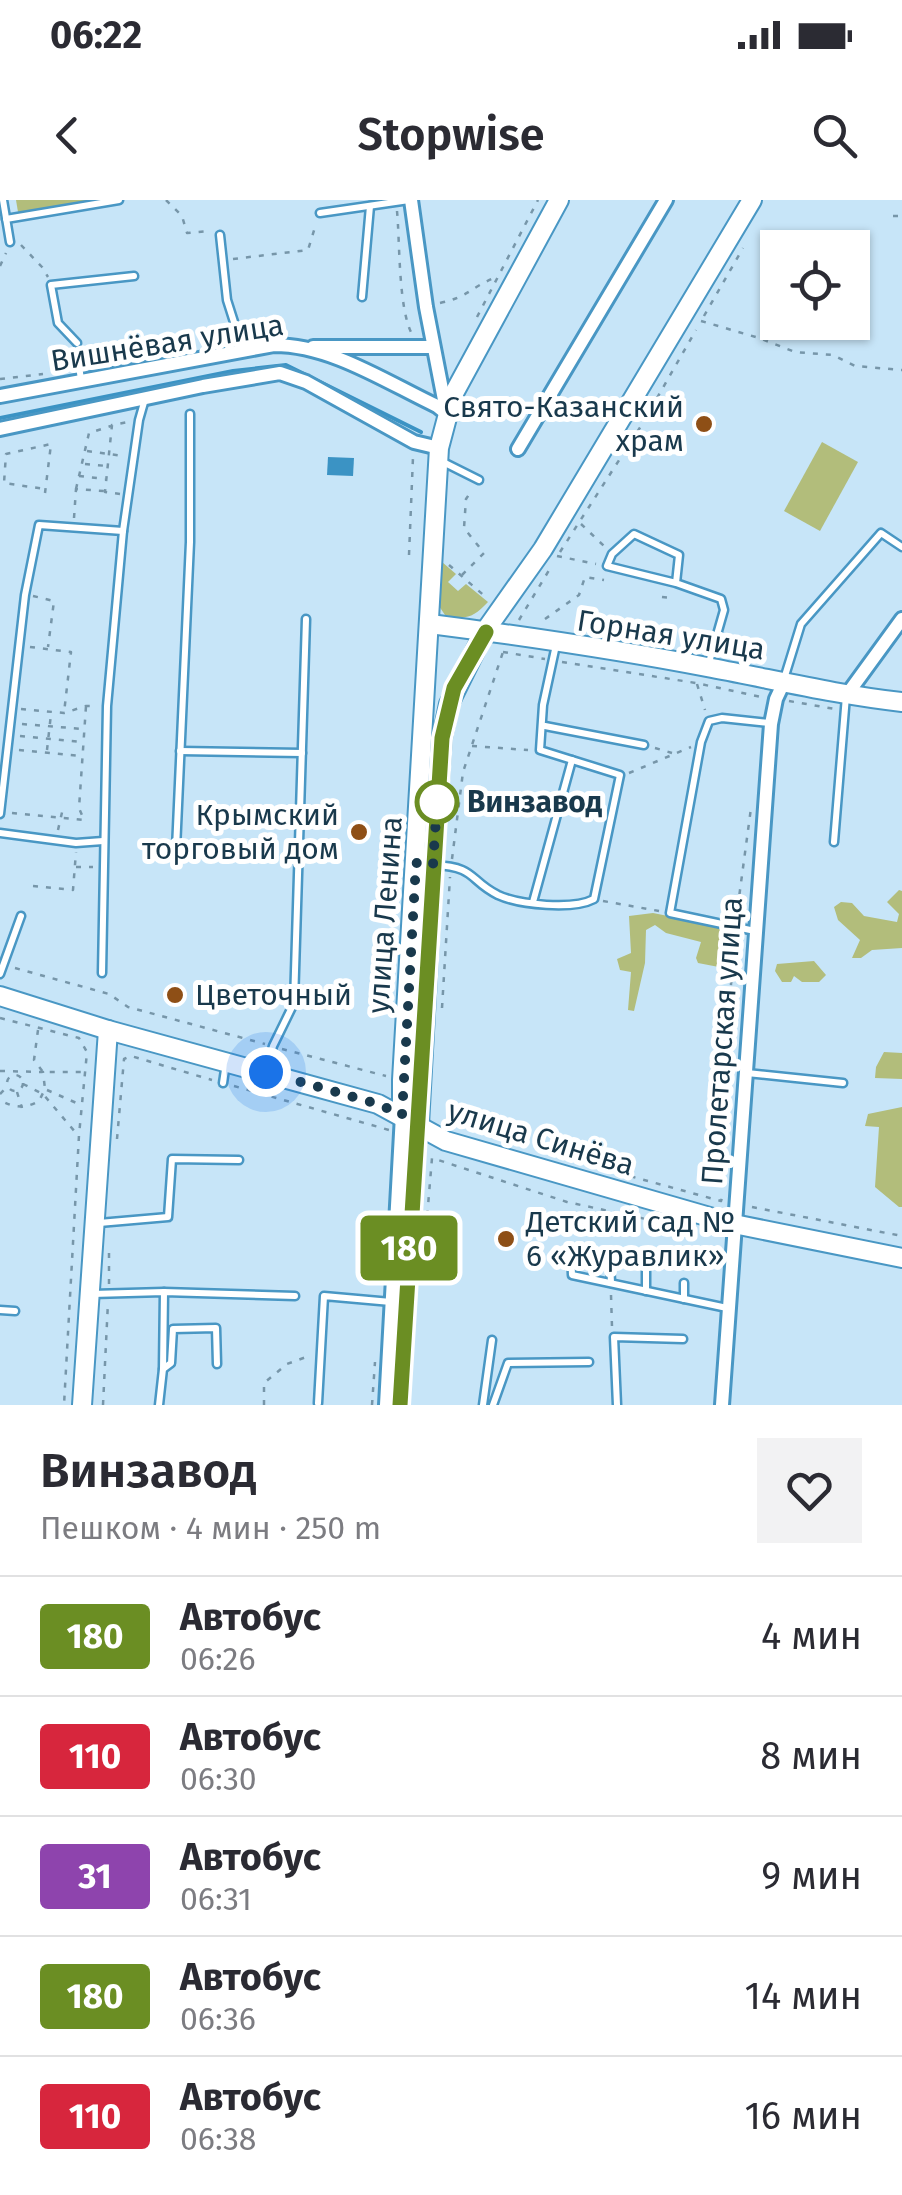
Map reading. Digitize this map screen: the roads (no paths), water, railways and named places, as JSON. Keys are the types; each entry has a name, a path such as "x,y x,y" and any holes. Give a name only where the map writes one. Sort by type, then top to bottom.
{"main road":[{"path":"445,421 453,395 559,200"},
{"name":"улица Ленина","path":"396,1122 426,861 445,720 454,688 752,200"},
{"name":"улица Ленина","path":"419,1125 430,624 438,454 445,421"},
{"name":"Горная улица","path":"430,624 513,633 554,652 845,703 902,702"},
{"name":"улица Синёва","path":"0,996 108,1030 378,1104 396,1122 419,1125 446,1141 734,1224 902,1258"},
{"path":"82,1405 108,1030"}],"street":[{"name":"улица Ленина","path":"410,200 445,421"},
{"path":"518,450 666,200"},
{"name":"Вишнёвая улица","path":"0,396 235,346 305,346 437,406 445,421"},
{"path":"305,346 433,346"},
{"name":"Вишнёвая улица","path":"0,429 280,373 306,382 438,454"},
{"path":"845,703 902,620"},
{"name":"Пролетарская улица","path":"722,1405 755,931 772,724 780,691"},
{"name":"улица Ленина","path":"386,1405 396,1122"},
{"name":"улица Ленина","path":"400,1405 419,1125"}],"lane":[{"path":"3,200 9,238"},
{"path":"6,219 119,200"},
{"path":"320,214 410,200"},
{"path":"362,297 370,206"},
{"path":"220,235 227,300 234,322"},
{"path":"76,343 58,322 52,285 134,276"},
{"path":"78,359 82,381"},
{"path":"102,972 108,706 123,531 139,420 146,398"},
{"path":"190,414 190,542 176,849 228,851"},
{"path":"438,454 479,480"},
{"path":"0,813 25,595 40,526 123,531"},
{"path":"780,691 802,624 813,611 882,533 902,547"},
{"path":"676,582 679,554 634,534 612,554 607,566 676,582 721,599 724,610 702,675"},
{"path":"266,1072 273,1046 294,1003 306,619"},
{"path":"426,861 476,876 494,893 534,902 582,905 594,899 620,774 540,750 554,652"},
{"path":"834,842 845,703"},
{"path":"755,931 670,913 701,742 709,720 772,724"},
{"path":"544,726 644,745"},
{"path":"180,751 302,753"},
{"path":"534,902 572,760"},
{"path":"0,832 77,843 103,841"},
{"path":"0,974 21,916"},
{"path":"224,1083 226,1062"},
{"path":"748,1073 843,1083"},
{"path":"92,1223 168,1216 172,1158 239,1160"},
{"path":"572,1250 572,1275 729,1308"},
{"path":"610,1261 610,1284"},
{"path":"646,1271 646,1291"},
{"path":"684,1283 684,1299"},
{"path":"159,1405 164,1292"},
{"path":"88,1294 296,1296"},
{"path":"318,1402 324,1296 392,1302"},
{"path":"0,1310 15,1311"},
{"path":"163,1370 171,1362 173,1329 216,1328 217,1364"},
{"path":"617,1405 614,1337 683,1340"},
{"path":"483,1405 492,1340"},
{"path":"493,1405 508,1362 589,1362"}],"water":[{"path":"328,457 354,458 353,476 327,475"}],"waterway":[{"path":"0,418 233,371 286,365 421,432"}],"place":[{"name":"Свято-Казанский храм","path":"704,424"},
{"name":"Винзавод","path":"437,802"},
{"name":"Крымский торговый дом","path":"359,832"},
{"name":"Цветочный","path":"175,995"},
{"name":"Детский сад № 6 «Журавлик»","path":"506,1239"}]}
